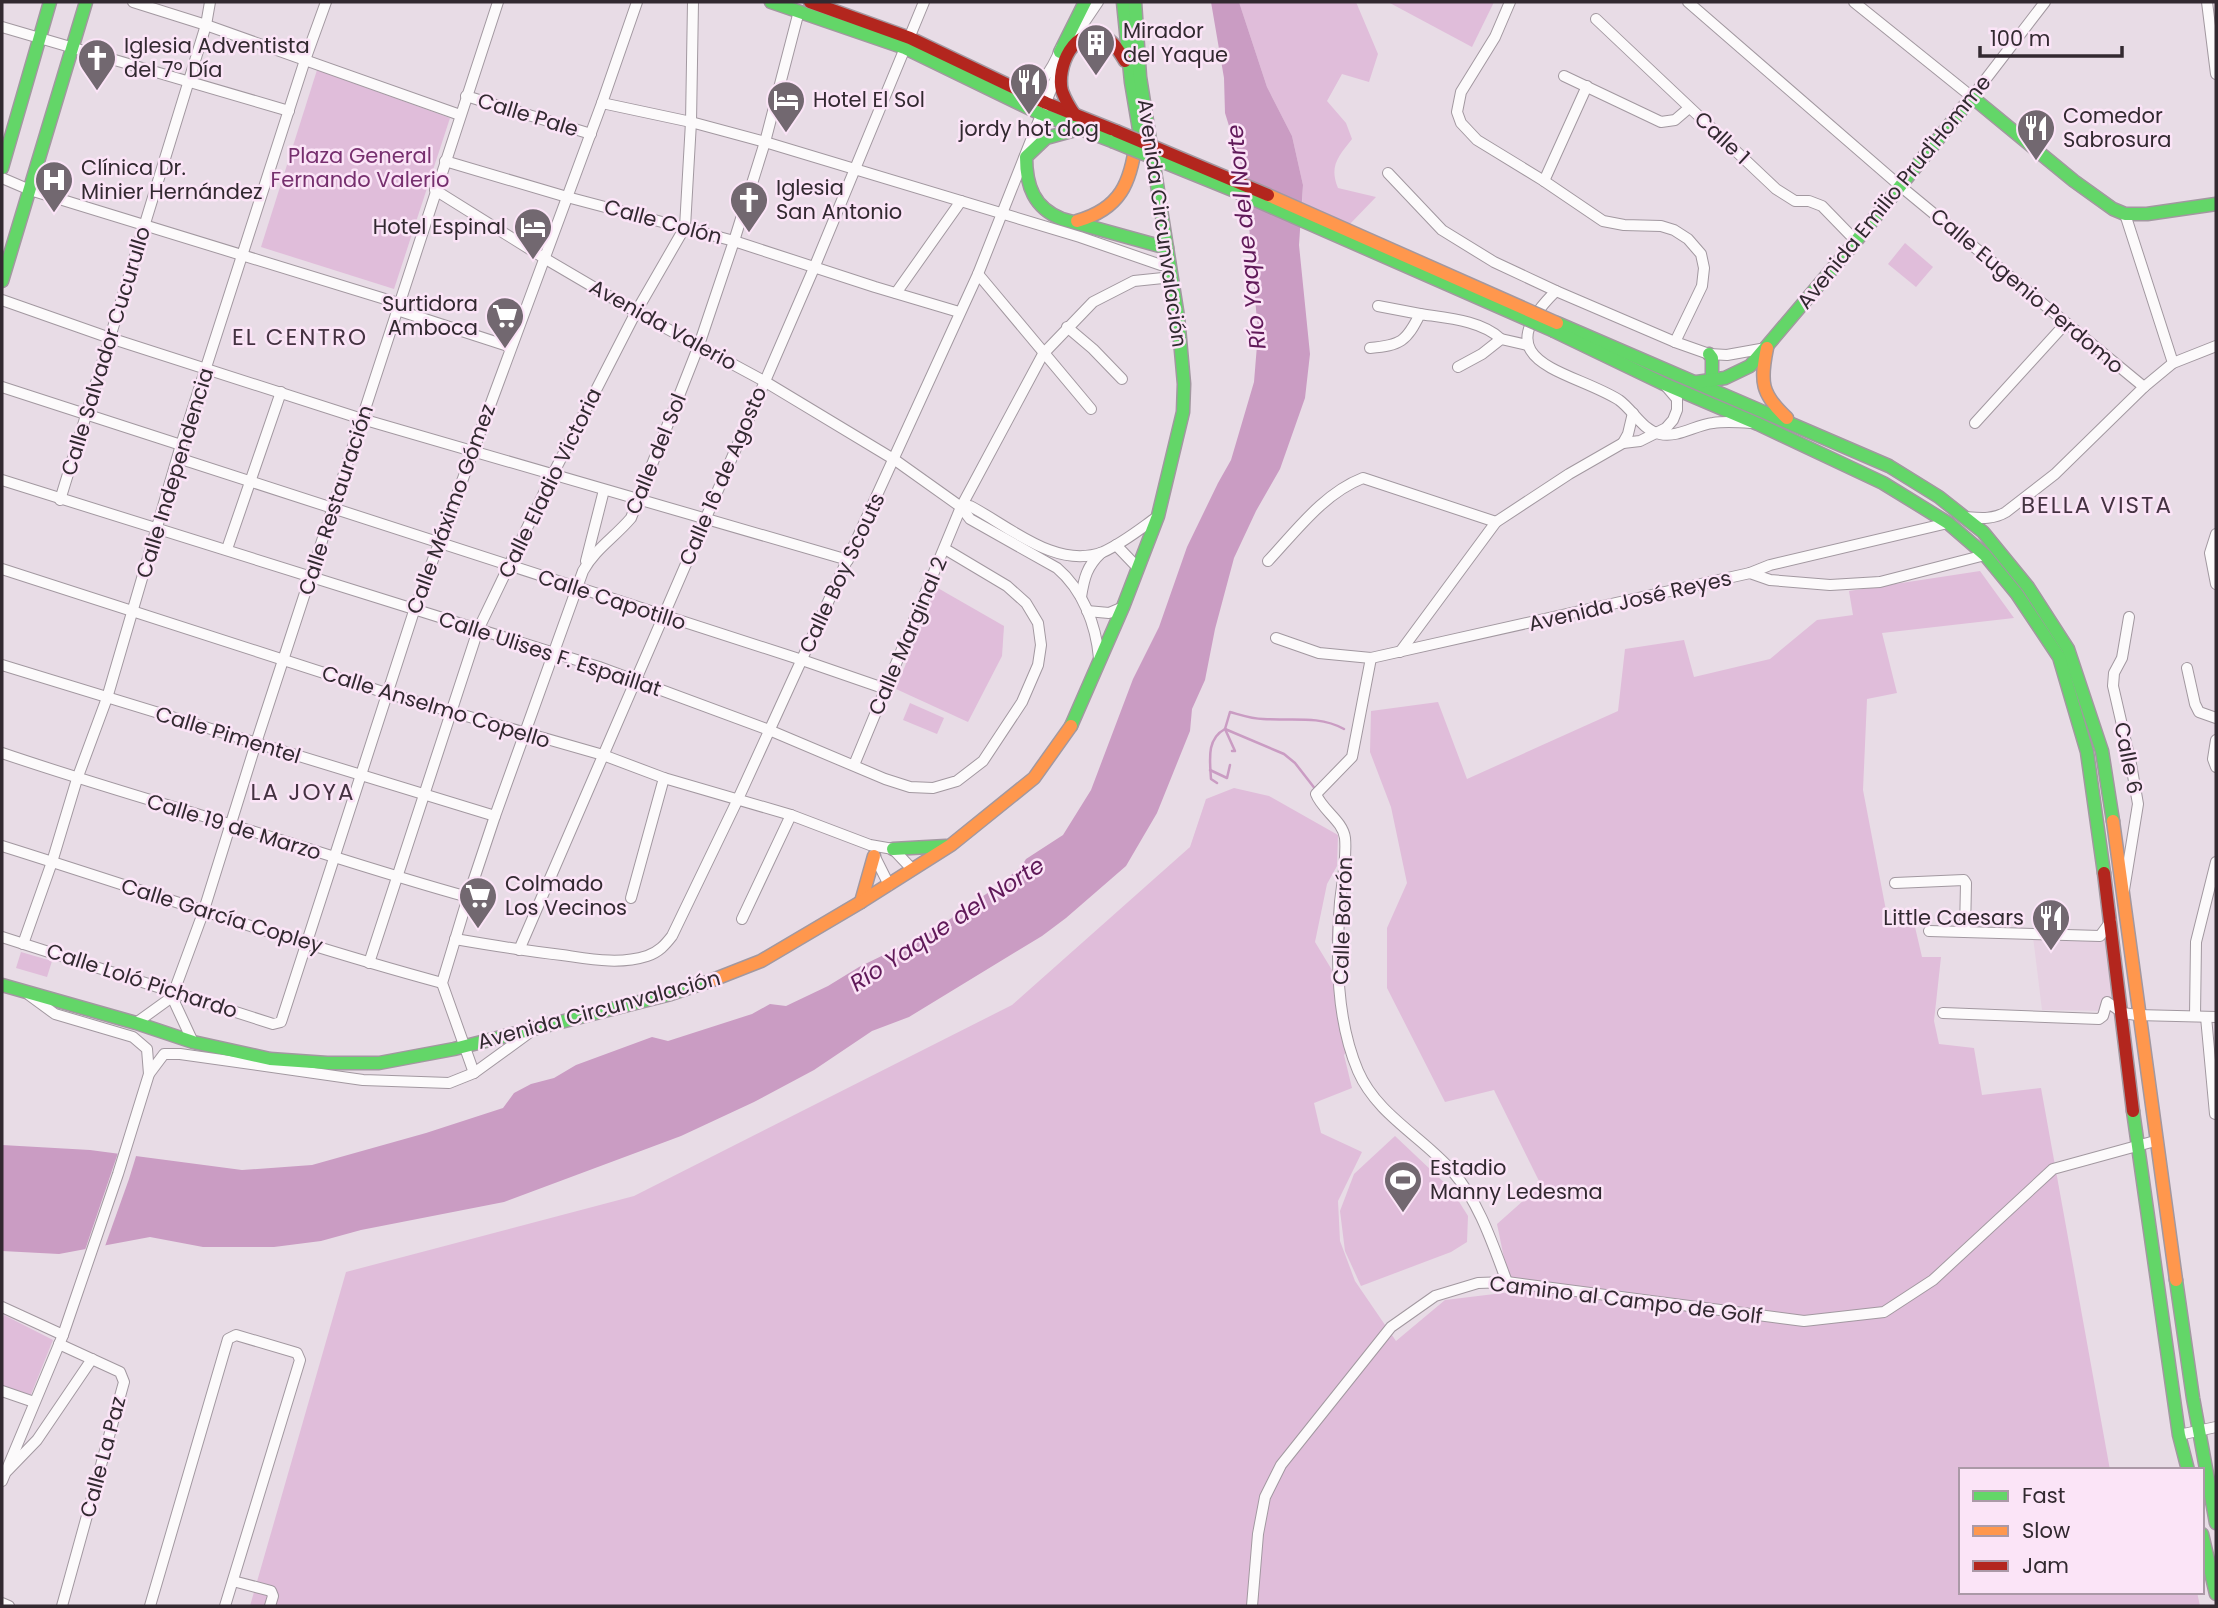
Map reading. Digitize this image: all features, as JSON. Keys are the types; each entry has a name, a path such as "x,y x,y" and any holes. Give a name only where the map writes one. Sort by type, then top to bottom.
{"main road":[{"path":"2,168 50,2"},
{"path":"2,281 86,2"},
{"path":"771,2 800,7 907,43 1044,108 1075,115 1114,136 1235,191 1889,466 1964,517 1994,545 2028,587 2068,649 2102,751 2155,1141 2198,1431 2216,1523"},
{"path":"810,2 1017,89 1079,129 1114,136"},
{"path":"1075,115 1062,92 1062,55 1086,2"},
{"name":"Avenida Circunvalación","path":"2,985 193,1042 270,1059 342,1064 379,1063 465,1046 671,994 721,978 761,961 951,845 1034,778 1073,723 1123,607 1158,516 1183,412 1184,384 1178,317 1138,125 1123,2"},
{"name":"Avenida Circunvalación","path":"1135,2 1140,77 1163,247 1162,271 1177,385 1175,443"},
{"path":"1062,55 1083,37 1107,37 1114,40 1121,52 1131,82"},
{"path":"1972,97 2082,188 2118,212 2125,214 2216,204"},
{"name":"Avenida Emilio Prud'Homme","path":"1693,382 1712,381 1741,373 1767,348 1972,97"},
{"path":"1075,221 1089,219 1107,209 1127,185 1135,161 1138,125"},
{"path":"1079,129 1046,138 1026,157 1027,181 1037,202 1053,216 1163,247"},
{"path":"1555,327 1662,383 1758,424 1883,484 1948,523 1985,555 2017,594 2059,657 2089,763 2123,1013 2137,1144 2179,1435 2187,1468"},
{"path":"1767,348 1762,386 1767,399 1787,418 1814,435"},
{"path":"1709,354 1712,358 1712,381"},
{"path":"893,849 951,845"},
{"path":"861,902 872,851"},
{"path":"2204,1543 2216,1594"}],"street":[{"path":"134,2 460,115"},
{"name":"Calle Salvador Cucurullo","path":"60,500 206,25 210,2"},
{"name":"Calle Independencia","path":"23,944 77,779 107,698 181,445 326,2"},
{"name":"Calle Restauración","path":"173,994 203,913 498,2"},
{"name":"Calle Máximo Gómez","path":"281,1022 414,611 591,134 637,2"},
{"name":"Calle Eladio Victoria","path":"369,963 478,630 553,474 636,312 685,227 691,122 693,2"},
{"name":"Calle 16 de Agosto","path":"519,950 814,268 924,2"},
{"name":"Calle Boy Scouts","path":"455,939 610,961 649,955 663,948 683,913 738,799 978,274 1026,157 1078,2"},
{"name":"Calle Boy Scouts","path":"1017,89 1035,85 1045,78 1098,2"},
{"path":"1510,2 1494,37 1461,92 1457,112 1461,123 1477,140 1603,221 1624,225 1661,226 1688,239 1701,254 1704,268 1702,286 1675,342"},
{"name":"Calle Eugenio Perdomo","path":"1688,2 1899,185 2144,387"},
{"path":"1854,2 1972,97"},
{"name":"Avenida Emilio Prud'Homme","path":"1972,97 2045,2"},
{"path":"2207,2 2216,74"},
{"name":"Calle del Sol","path":"442,983 495,816 583,571 595,552 631,518 699,345 765,142 800,7"},
{"name":"Calle 1","path":"1596,19 1776,189 1795,201 1809,201 1822,206 1856,240"},
{"path":"2,27 289,111"},
{"path":"1564,76 1661,122 1675,120 1689,108"},
{"path":"1544,181 1587,86"},
{"name":"Calle Pale","path":"466,96 591,134"},
{"path":"602,103 691,122 765,142 1002,213 1162,271"},
{"name":"Calle Colón","path":"445,161 567,197 734,241 959,312"},
{"path":"1388,173 1442,230 1494,262 1556,291 1709,354 1727,355 1767,348"},
{"path":"2,178 30,191 243,256 511,346"},
{"name":"Avenida Valerio","path":"435,190 544,258 636,312 764,381 895,460 961,507 970,519 1057,568 1068,577 1081,597 1097,637 1099,665"},
{"path":"896,293 961,201"},
{"path":"2125,214 2173,363"},
{"name":"Calle Marginal 2","path":"854,765 961,507 1043,354 1093,302 1134,281 1162,271"},
{"path":"978,274 1091,409"},
{"path":"1556,291 1541,306 1529,330 1527,345 1535,358 1546,366 1621,402 1656,433 1674,434 1712,423 1758,424"},
{"path":"2,300 110,338 362,419 848,560"},
{"path":"1378,306 1482,326 1501,339 1527,345"},
{"path":"1370,348 1403,342 1420,314"},
{"path":"1975,423 2066,323"},
{"path":"1068,327 1122,379"},
{"path":"1458,368 1501,339"},
{"path":"1964,517 1988,518 2007,512 2055,474 2144,387 2173,363 2216,346"},
{"path":"1399,652 1496,522 1569,474 1623,443 1640,441 1666,428 1677,410 1677,399 1662,383"},
{"path":"2,387 181,445"},
{"path":"227,549 281,392"},
{"path":"1623,443 1633,413"},
{"name":"Calle Capotillo","path":"178,458 886,689"},
{"path":"1268,561 1327,499 1347,484 1363,478 1496,522"},
{"name":"Calle Ulises F. Espaillat","path":"2,480 637,680 910,787 933,788 957,781 983,761 1022,702 1038,665 1041,645 1038,623 1026,603 1007,586 945,549"},
{"path":"583,571 604,490"},
{"name":"Avenida Valerio","path":"961,507 970,506 1062,555 1082,556 1101,552 1158,516"},
{"path":"1750,573 1770,565 1948,523"},
{"path":"2216,534 2210,553 2216,584"},
{"path":"1116,544 1138,568"},
{"path":"1081,597 1085,573 1101,552"},
{"name":"Avenida José Reyes","path":"1276,638 1319,653 1371,658 1750,573 1770,580 1830,585 1880,582 1985,555"},
{"name":"Calle Anselmo Copello","path":"2,569 386,693 603,755 664,778 791,815 872,851 893,849"},
{"path":"1087,611 1109,613 1123,607"},
{"name":"Calle 6","path":"2123,901 2138,804 2113,686 2114,673 2122,658 2129,617"},
{"name":"Calle Borrón","path":"1371,658 1352,757 1317,794 1345,838 1338,932 1342,1012 1358,1070 1372,1095 1453,1172 1475,1206 1507,1282"},
{"name":"Calle Pimentel","path":"2,665 495,816"},
{"path":"2188,668 2199,712 2216,718"},
{"path":"2216,740 2213,759 2216,767"},
{"name":"Calle 19 de Marzo","path":"2,753 77,779 468,897"},
{"path":"631,898 664,778"},
{"path":"742,919 791,815"},
{"name":"Calle García Copley","path":"2,846 203,913 442,983"},
{"path":"893,849 912,869"},
{"path":"872,851 889,885"},
{"path":"2195,1016 2196,942 2216,862"},
{"path":"1895,883 1964,880 1965,932"},
{"path":"1929,931 2100,936 2111,920"},
{"name":"Calle Loló Pichardo","path":"2,937 173,994 273,1024 281,1022"},
{"path":"442,983 474,1073"},
{"path":"22,991 55,1014 134,1037 147,1049 149,1074"},
{"path":"136,1023 173,994 193,1042"},
{"path":"1943,1013 2099,1019 2107,1002 2123,1013 2211,1017 2215,1114"},
{"path":"3,1478 61,1340 149,1074 164,1055 180,1054 363,1080 449,1083 474,1073 534,1030"},
{"name":"Camino al Campo de Golf","path":"1252,1606 1258,1534 1265,1497 1281,1465 1391,1327 1435,1296 1478,1283 1507,1282 1804,1321 1884,1312 1933,1280 2053,1169 2155,1141"},
{"name":"Calle La Paz","path":"2,1307 92,1359 120,1372 124,1381 62,1606"},
{"path":"150,1606 228,1339 236,1335 297,1353 300,1360 225,1606"},
{"path":"3,1478 37,1440 92,1359"},
{"path":"2,1391 34,1402"},
{"path":"2179,1435 2216,1427"},
{"path":"233,1581 271,1591 273,1596 270,1606"},
{"path":"2,1603 9,1606"}],"shaded area":[{"path":"2033,937 2106,939 2114,1011 2042,1010"}],"green space":[{"path":"1239,2 1356,2 1378,54 1369,82 1342,74 1327,101 1346,123 1352,139 1336,162 1334,174 1338,188 1376,197 1349,225 1309,209 1302,203 1303,185 1292,136 1267,87"},
{"path":"1388,2 1494,2 1472,47"},
{"name":"Plaza General Fernando Valerio","path":"317,70 450,118 394,289 261,247"},
{"path":"1905,243 1933,267 1916,287 1888,264"},
{"path":"1980,571 2014,618 1882,633 1897,693 1867,699 1863,790 1889,926 1915,927 1922,957 1941,957 1934,1021 1939,1044 1974,1048 1982,1095 2041,1088 2110,1468 1959,1468 1959,1594 2197,1594 2200,1606 250,1606 346,1272 634,1196 1012,1005 1190,847 1206,799 1234,788 1269,796 1338,835 1337,866 1327,884 1315,942 1335,975 1348,1050 1344,1055 1352,1088 1314,1103 1321,1133 1362,1152 1338,1201 1340,1241 1355,1281 1396,1341 1445,1300 1511,1292 1497,1224 1541,1185 1494,1090 1445,1102 1387,988 1387,928 1407,883 1391,807 1370,752 1371,711 1438,702 1467,779 1618,711 1625,649 1684,640 1694,677 1770,659 1817,620 1853,615 1849,591"},
{"path":"936,587 1004,626 1002,656 968,722 896,689"},
{"path":"910,703 944,718 937,734 903,720"},
{"path":"21,952 52,961 47,977 16,968"},
{"name":"Estadio Manny Ledesma","path":"1395,1136 1451,1189 1468,1216 1467,1242 1451,1252 1361,1286 1345,1251 1340,1211 1354,1174"},
{"path":"4,1315 53,1340 30,1397 2,1388"}],"water":[{"name":"Río Yaque del Norte","path":"1211,2 1239,2 1267,87 1292,136 1303,185 1299,245 1310,354 1305,398 1280,469 1234,558 1205,680 1192,709 1190,731 1157,813 1126,866 1042,936 909,1017 872,1031 814,1070 681,1136 504,1202 361,1230 321,1241 274,1247 203,1247 150,1237 59,1254 2,1251 2,1145 90,1150 242,1170 312,1165 426,1133 503,1108 514,1093 531,1084 554,1078 576,1065 652,1037 668,1041 752,1014 770,1004 786,1006 933,931 999,885 1021,867 1026,859 1063,835 1091,790 1133,679 1159,627 1187,547 1231,460 1254,382 1258,333 1249,225 1240,161 1225,113 1224,78"}],"pier":[{"path":"119,1150 137,1153 129,1179 104,1249 84,1253"}],"waterway":[{"path":"1217,783 1211,779 1210,751 1215,738 1225,729 1230,712 1259,719 1315,720 1344,729"},
{"path":"1225,729 1284,754 1295,763 1316,790"},
{"path":"1225,729 1235,751 1232,751"},
{"path":"1210,770 1227,778 1230,765"},
{"path":"1333,940 1334,926"}],"traffic: fast":[{"path":"2,168 50,2"},
{"path":"2,281 86,2"},
{"path":"771,2 905,48 1041,114 1112,141"},
{"path":"1060,52 1085,2"},
{"path":"1123,2 1131,82 1143,153"},
{"path":"1071,726 1123,607 1158,516 1183,412 1184,384 1178,317 1140,77 1135,2"},
{"path":"1697,382 1725,378 1750,366 1856,241 1972,97 2074,181 2113,209 2125,214 2147,214 2216,204"},
{"path":"1079,129 1046,138 1026,157 1030,186 1038,202 1062,219 1167,248"},
{"path":"1112,141 1235,191 1554,331"},
{"path":"1557,323 1889,466 1939,497 1983,532 2028,587 2068,649 2102,751 2113,821"},
{"path":"1554,331 1883,483 1948,523 1985,555 2017,594 2059,657 2087,752 2104,873"},
{"path":"1709,354 1712,358 1712,381"},
{"path":"893,849 946,846"},
{"path":"2,985 193,1042 270,1059 379,1063 454,1049 671,994 710,981"},
{"path":"2133,1111 2179,1435 2187,1468"},
{"path":"2176,1280 2193,1398 2216,1523"},
{"path":"2204,1543 2216,1594"}],"traffic: slow":[{"path":"1077,221 1104,209 1121,192 1131,170 1136,141"},
{"path":"1268,195 1557,323"},
{"path":"1767,348 1763,379 1765,387 1772,402 1787,418"},
{"path":"710,981 761,961 951,845 1034,778 1071,726"},
{"path":"2113,821 2176,1280"},
{"path":"861,902 874,856"}],"traffic: jam":[{"path":"810,2 910,38 1046,103 1116,131"},
{"path":"1075,115 1063,94 1061,82 1065,61 1076,43 1093,35 1104,37 1113,44 1125,61"},
{"path":"1116,131 1268,195"},
{"path":"2104,873 2133,1111"}],"place":[{"name":"Mirador del Yaque","path":"1096,77"},
{"name":"Iglesia Adventista del 7º Día","path":"97,92"},
{"name":"jordy hot dog","path":"1029,116"},
{"name":"Hotel El Sol","path":"786,134"},
{"name":"Comedor Sabrosura","path":"2036,162"},
{"name":"Clínica Dr. Minier Hernández","path":"54,214"},
{"name":"Iglesia San Antonio","path":"749,234"},
{"name":"Hotel Espinal","path":"533,261"},
{"name":"Surtidora Amboca","path":"505,350"},
{"name":"Colmado Los Vecinos","path":"478,930"},
{"name":"Little Caesars","path":"2051,952"},
{"name":"Estadio Manny Ledesma","path":"1403,1214"}],"district":[{"name":"EL CENTRO","path":"300,337"},
{"name":"BELLA VISTA","path":"2097,505"},
{"name":"LA JOYA","path":"303,792"}]}
